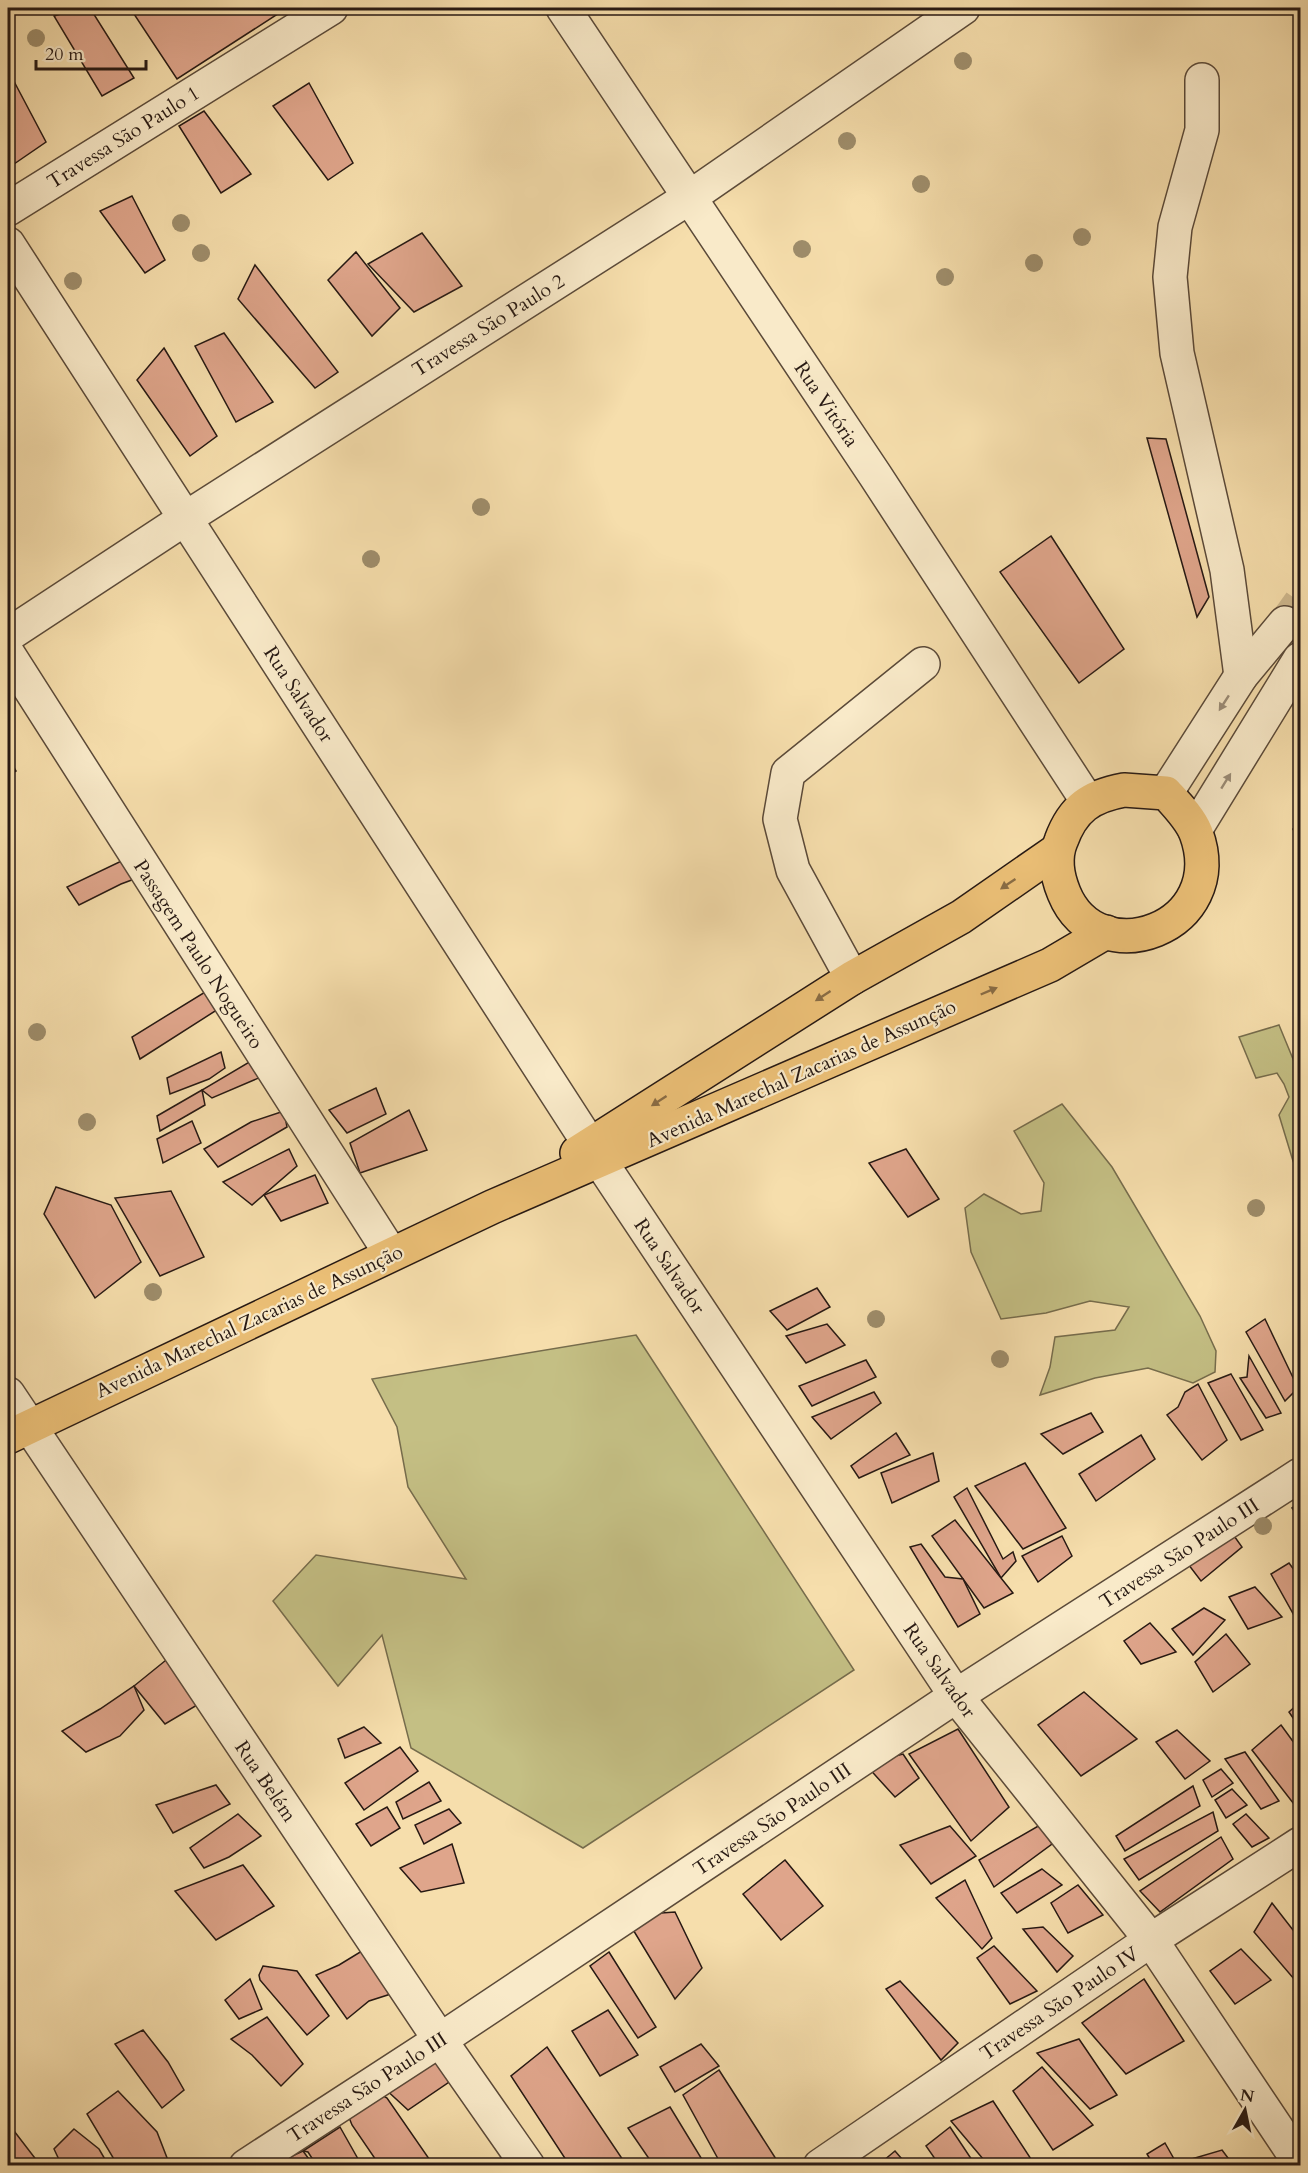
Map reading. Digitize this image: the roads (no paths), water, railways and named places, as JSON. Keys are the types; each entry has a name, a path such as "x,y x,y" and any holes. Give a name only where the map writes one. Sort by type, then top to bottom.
{"main road":[{"path":"1124,790 1166,793 1195,830 1203,858 1199,886 1185,911 1162,928 1134,936 1106,932 1087,923 1068,904 1058,879 1056,851 1067,824 1088,802 1105,793 1124,790"},
{"name":"Avenida Marechal Zacarias de Assunção","path":"595,1153 852,978 961,917 1056,851"},
{"name":"Avenida Marechal Zacarias de Assunção","path":"18,1431 492,1207 595,1153 853,1049 1050,965 1106,932"}],"street":[{"name":"Travessa São Paulo 1","path":"8,209 331,8"},
{"name":"Rua Vitória","path":"563,8 875,475 1088,802"},
{"name":"Travessa São Paulo 2","path":"8,635 186,518 690,197 963,8"},
{"path":"1202,80 1202,130 1175,227 1170,277 1177,353 1227,570 1241,675"},
{"name":"Rua Salvador","path":"8,244 595,1153 956,1696 1151,1941 1300,2163"},
{"path":"1166,793 1241,675 1285,623"},
{"name":"Passagem Paulo Nogueiro","path":"8,654 391,1254"},
{"path":"1195,830 1300,659"},
{"path":"852,978 793,870 780,819 788,773 923,664"},
{"name":"Rua Belém","path":"8,1394 18,1431 528,2166"},
{"name":"Travessa São Paulo III","path":"246,2166 440,2040 956,1696 1300,1475"},
{"name":"Travessa São Paulo IV","path":"820,2166 1151,1941 1300,1844"}],"tunnel":[{"path":"1285,623 1300,602"}]}
